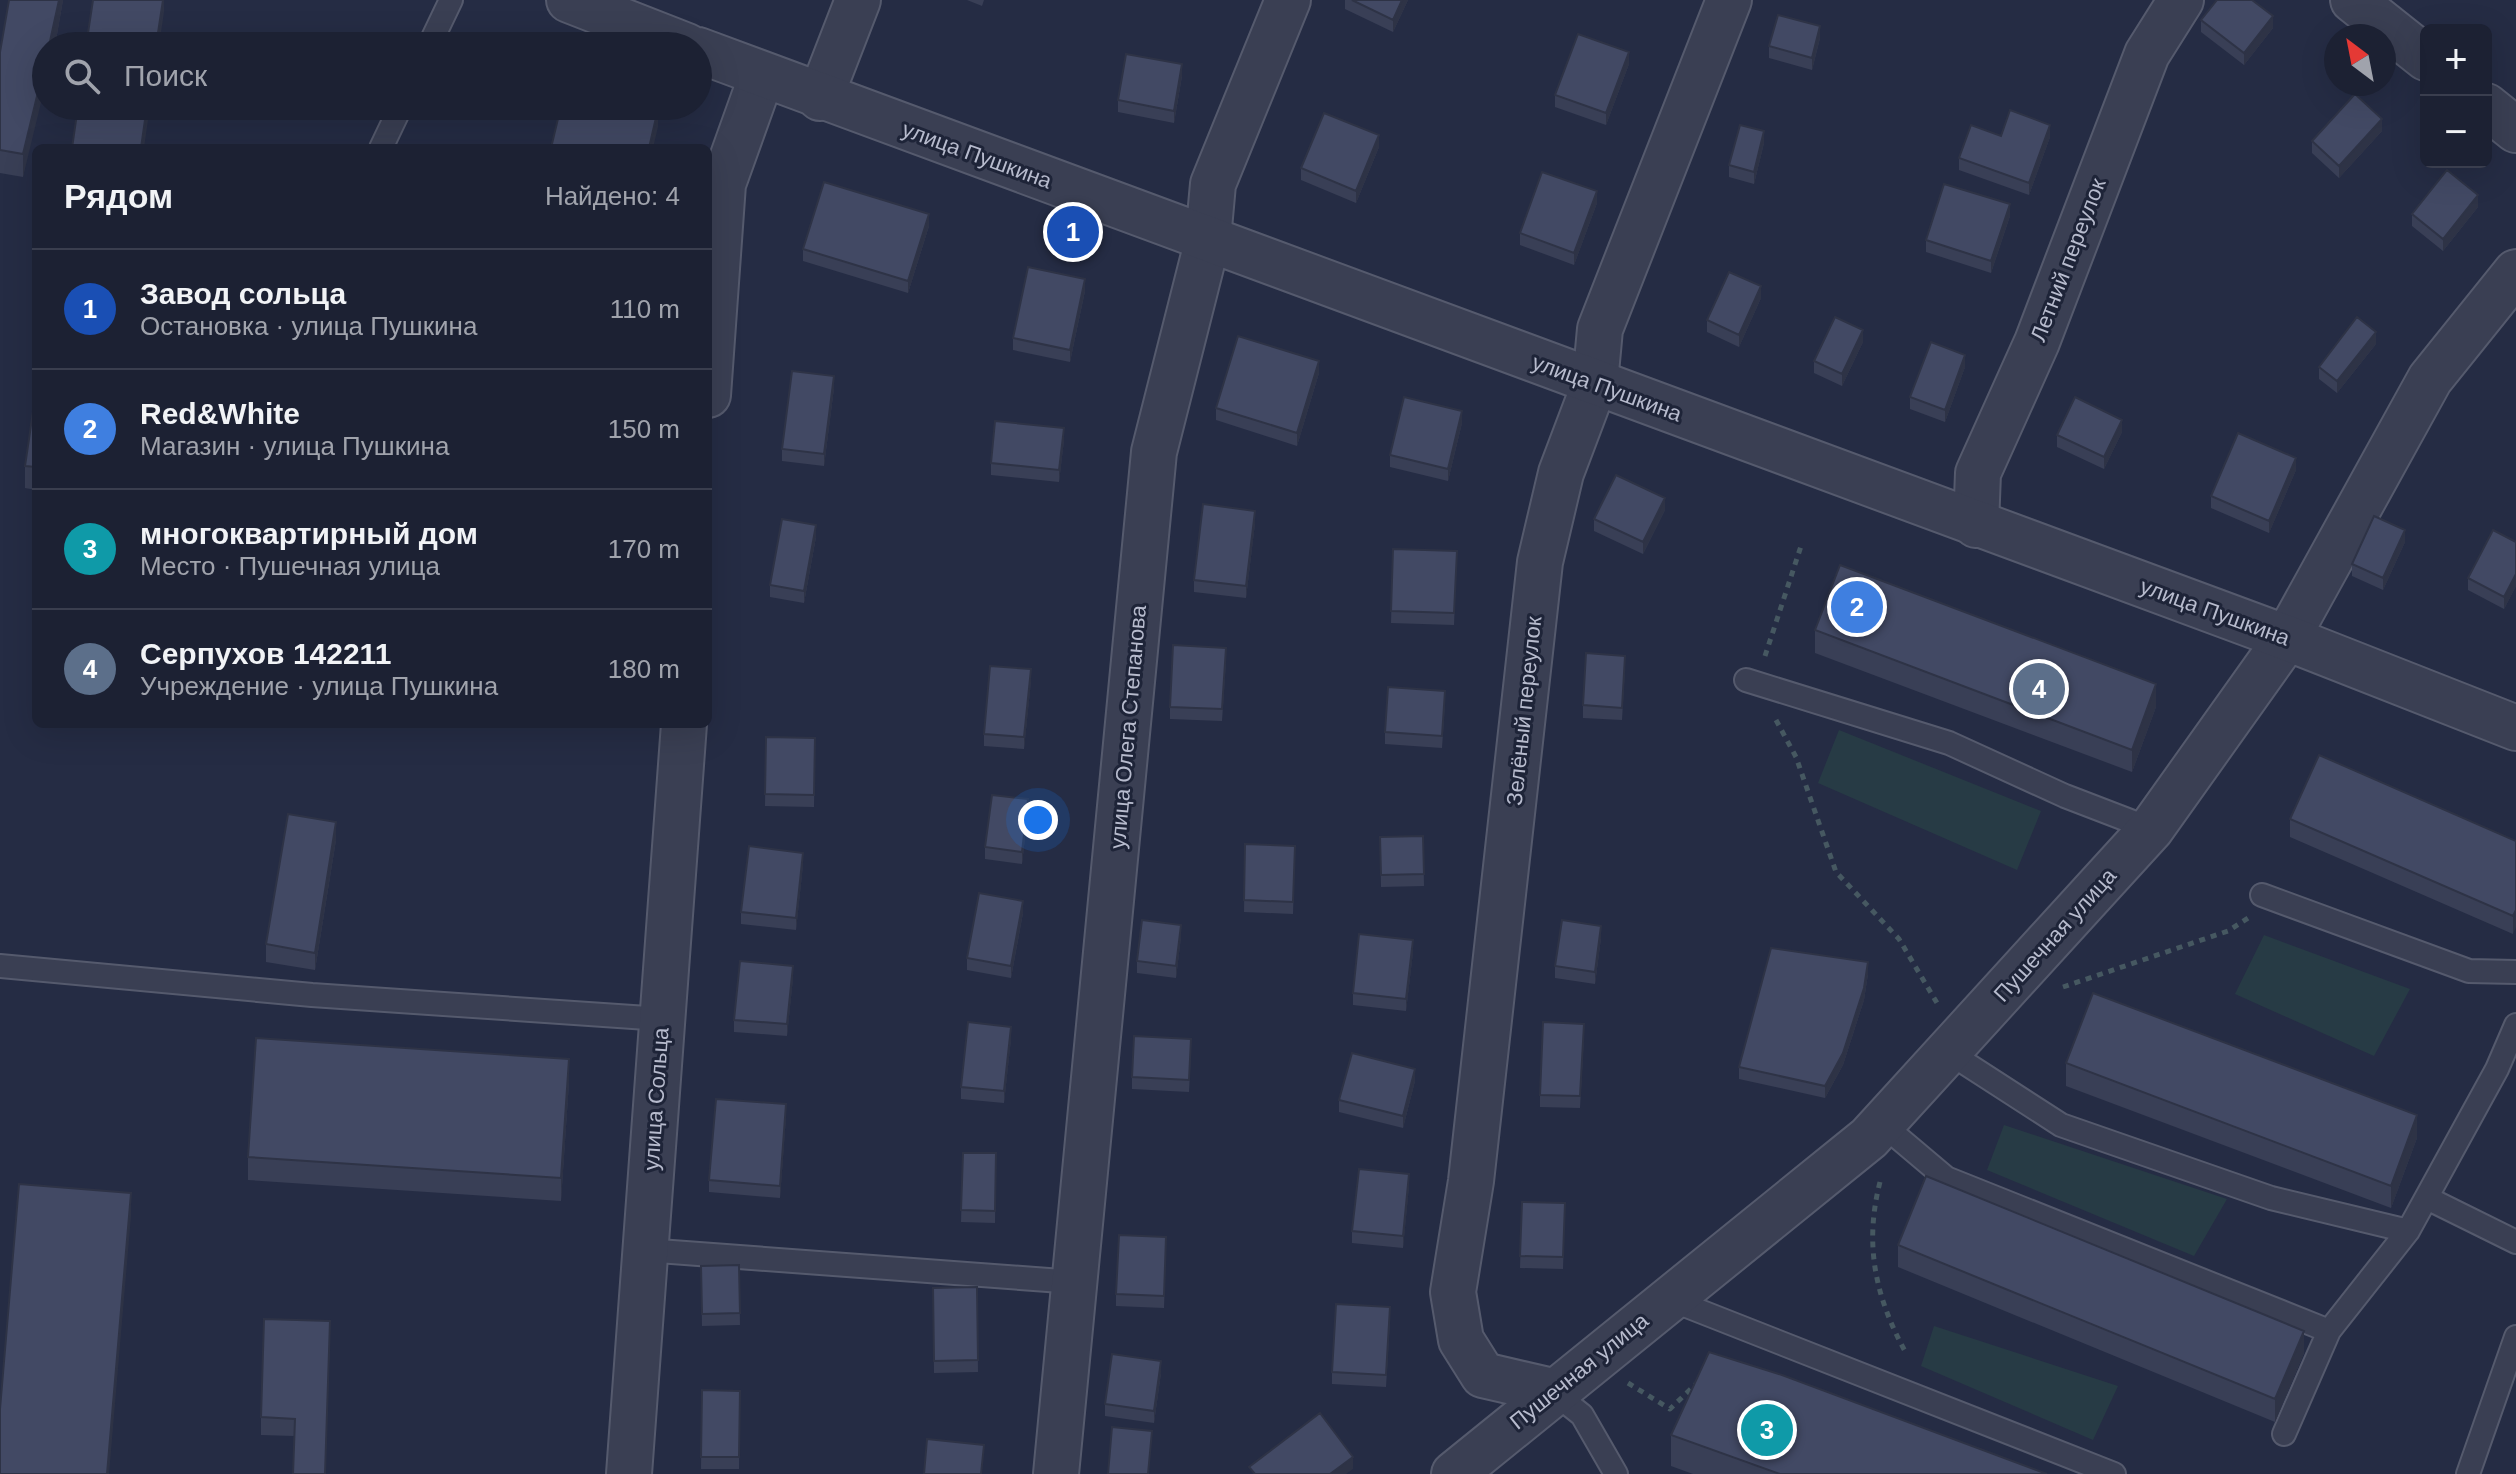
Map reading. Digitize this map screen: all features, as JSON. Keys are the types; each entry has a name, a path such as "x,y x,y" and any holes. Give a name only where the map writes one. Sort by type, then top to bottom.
{"street":[{"path":"569,0 651,32"},
{"path":"820,98 858,0"},
{"name":"улица Олега Степанова","path":"1056,1474 1154,452 1208,239 1213,184 1288,0"},
{"name":"Зелёный переулок","path":"1552,1391 1483,1375 1461,1340 1453,1292 1471,1181 1540,562 1561,473 1595,383 1600,329 1729,0"},
{"name":"Летний переулок","path":"1976,525 1978,473 2037,342 2147,54 2181,0"},
{"path":"2353,0 2420,53"},
{"name":"улица Пушкина","path":"712,55 820,98 2287,638 2516,728"},
{"path":"712,339 723,184 762,75"},
{"path":"2492,111 2516,130"},
{"name":"Пушечная улица","path":"1454,1474 1882,1124 2151,829 2287,638 2430,379 2516,272"},
{"name":"улица Сольца","path":"629,1474 684,728"}],"lane":[{"path":"436,32 451,0"},
{"path":"383,144 394,120"},
{"path":"1752,682 1949,743 2065,796 2151,829"},
{"path":"2269,898 2469,971 2516,972"},
{"path":"0,966 312,995 662,1019"},
{"path":"2284,1434 2329,1331 2408,1231 2497,1069 2516,1025"},
{"path":"1948,1052 2061,1125 2271,1198 2408,1231"},
{"path":"1882,1124 1946,1178 2329,1331"},
{"path":"2427,1198 2516,1242"},
{"path":"645,1250 1075,1282"},
{"path":"1669,1299 2114,1474"},
{"path":"2468,1474 2516,1337"},
{"path":"1552,1391 1582,1415 1616,1474"}],"path":[{"path":"1802,543 1752,682 1796,757 1836,872 1906,950 1935,997 1948,1052"},
{"path":"2057,989 2228,931 2269,898"},
{"path":"1883,1172 1871,1215 1872,1266 1891,1325 1906,1353"},
{"path":"1620,1378 1670,1409 1684,1392 1702,1380"}],"shaded area":[{"path":"1839,730 2041,811 2017,870 1818,783"},
{"path":"2264,935 2410,989 2374,1056 2235,994"},
{"path":"2004,1125 2227,1199 2194,1256 1987,1170"},
{"path":"1934,1326 2118,1386 2093,1440 1921,1366"}],"building":[{"path":"9,0 59,0 52,32 32,32 32,117 23,154 0,150 0,52"},
{"path":"93,0 163,0 158,32 88,32"},
{"path":"1352,0 1402,0 1393,20"},
{"path":"2217,0 2252,0 2273,16 2244,53 2201,20"},
{"path":"1778,15 1820,26 1812,58 1769,46"},
{"path":"1578,34 1629,52 1606,113 1555,95"},
{"path":"1126,54 1182,64 1174,111 1118,100"},
{"path":"2353,96 2357,96 2382,119 2339,166 2312,141"},
{"path":"2010,110 2050,125 2029,183 1959,158 1971,125 2001,136"},
{"path":"1324,113 1379,135 1356,191 1301,168"},
{"path":"76,120 145,120 142,144 73,144"},
{"path":"558,120 655,120 650,144 552,144"},
{"path":"1740,125 1764,131 1754,172 1729,165"},
{"path":"2447,170 2478,195 2443,239 2412,214"},
{"path":"1542,172 1597,191 1574,253 1520,233"},
{"path":"824,182 929,214 908,281 803,249"},
{"path":"1944,184 2010,204 1991,261 1926,240"},
{"path":"1028,267 1085,279 1070,350 1013,338"},
{"path":"1729,272 1761,286 1739,335 1707,320"},
{"path":"1835,317 1863,330 1842,374 1814,361"},
{"path":"2357,317 2376,332 2337,381 2319,367"},
{"path":"1238,336 1319,361 1297,433 1216,408"},
{"path":"1931,342 1965,355 1945,410 1910,397"},
{"path":"792,371 834,376 824,454 782,449"},
{"path":"1404,397 1462,411 1448,469 1390,455"},
{"path":"2075,397 2122,420 2104,457 2057,435"},
{"path":"32,418 32,467 25,466"},
{"path":"995,421 1064,428 1059,470 991,463"},
{"path":"2238,433 2296,458 2269,521 2211,496"},
{"path":"1616,475 1665,498 1643,542 1594,519"},
{"path":"1203,504 1255,511 1246,586 1194,580"},
{"path":"2374,516 2405,530 2383,578 2352,564"},
{"path":"782,519 816,525 804,591 770,585"},
{"path":"2493,530 2516,542 2516,574 2504,597 2468,578"},
{"path":"1393,549 1457,551 1454,613 1391,611"},
{"path":"1840,565 2156,684 2132,750 1815,630"},
{"path":"1173,645 1226,648 1222,709 1170,707"},
{"path":"1586,653 1625,656 1622,708 1583,705"},
{"path":"990,666 1031,669 1024,737 984,734"},
{"path":"1388,687 1445,691 1442,736 1385,732"},
{"path":"766,737 815,738 814,795 765,794"},
{"path":"2319,755 2516,841 2516,910 2513,916 2290,819"},
{"path":"992,795 1028,799 1022,852 985,847"},
{"path":"288,814 336,822 315,953 266,944"},
{"path":"1423,836 1424,874 1381,875 1380,837"},
{"path":"1245,844 1295,846 1293,902 1244,900"},
{"path":"749,846 803,853 796,918 741,912"},
{"path":"979,893 1023,901 1011,966 967,958"},
{"path":"1142,920 1181,925 1176,966 1137,961"},
{"path":"1562,920 1601,926 1595,972 1555,966"},
{"path":"1359,934 1413,940 1406,999 1353,993"},
{"path":"1771,948 1868,962 1864,988 1843,1053 1825,1086 1739,1067"},
{"path":"740,961 793,966 787,1024 734,1020"},
{"path":"2093,993 2417,1115 2391,1186 2066,1063"},
{"path":"968,1022 1011,1027 1004,1091 961,1087"},
{"path":"1543,1022 1584,1024 1580,1096 1540,1095"},
{"path":"1134,1036 1191,1039 1189,1080 1132,1077"},
{"path":"256,1038 569,1059 561,1178 248,1157"},
{"path":"1352,1053 1415,1069 1403,1116 1339,1100"},
{"path":"716,1099 786,1104 780,1186 709,1180"},
{"path":"963,1153 996,1153 995,1211 961,1210"},
{"path":"1359,1169 1409,1174 1403,1236 1352,1231"},
{"path":"1926,1176 2304,1331 2275,1399 1898,1245"},
{"path":"19,1184 131,1193 107,1474 0,1474 0,1409"},
{"path":"1522,1202 1565,1203 1563,1257 1520,1256"},
{"path":"1119,1235 1166,1237 1164,1296 1116,1294"},
{"path":"739,1265 740,1313 702,1314 701,1266"},
{"path":"977,1287 978,1360 934,1361 933,1288"},
{"path":"1336,1304 1390,1307 1386,1375 1332,1372"},
{"path":"264,1319 330,1321 325,1474 293,1474 295,1419 261,1417"},
{"path":"1709,1352 1782,1375 2047,1474 1780,1474 1671,1435"},
{"path":"1112,1354 1161,1361 1154,1411 1105,1404"},
{"path":"702,1390 740,1391 739,1457 701,1457"},
{"path":"1320,1413 1353,1457 1330,1474 1255,1474 1249,1467"},
{"path":"1112,1427 1152,1431 1148,1474 1108,1474"},
{"path":"927,1439 984,1445 981,1474 924,1474"}],"place":[{"name":"Завод сольца","path":"1073,232"},
{"name":"Red&White","path":"1857,607"},
{"name":"Серпухов 142211","path":"2039,689"},
{"name":"многоквартирный дом","path":"1767,1430"}]}
